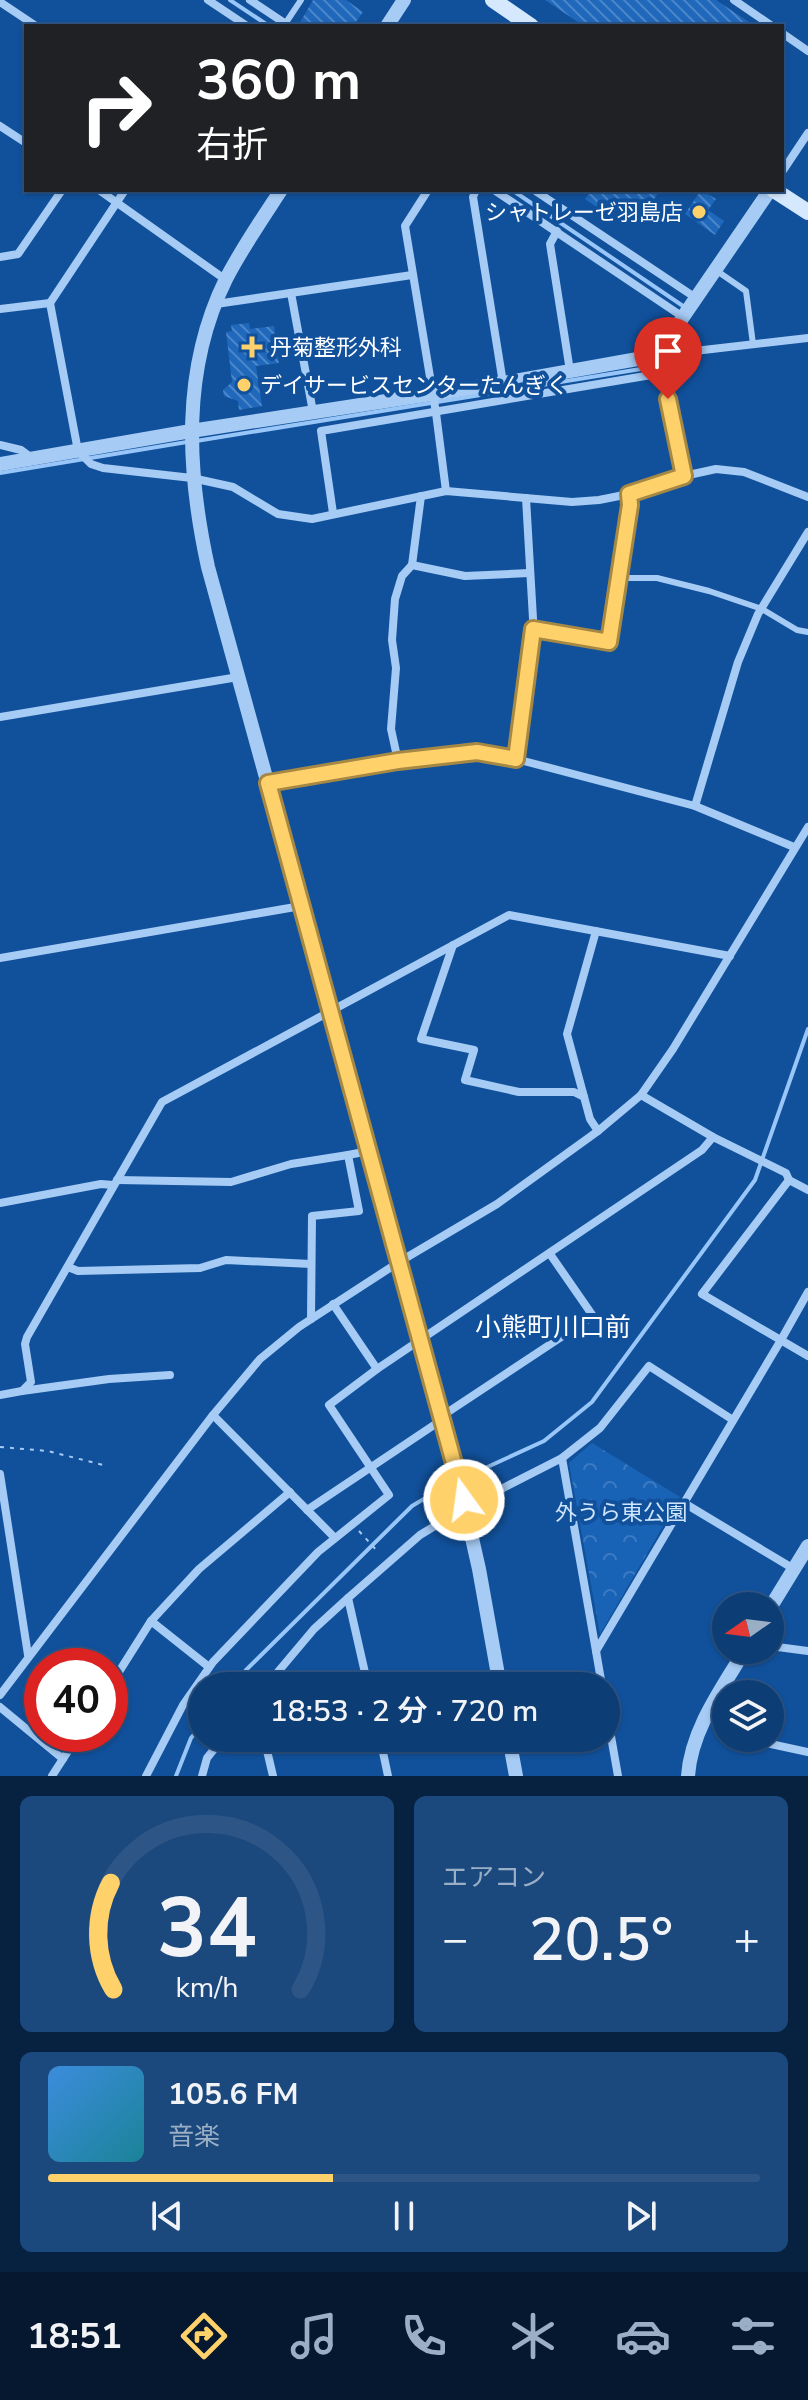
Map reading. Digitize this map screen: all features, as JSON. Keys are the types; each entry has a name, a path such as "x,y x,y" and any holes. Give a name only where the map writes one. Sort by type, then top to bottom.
{"main road":[{"path":"493,0 528,24"},
{"path":"775,192 808,212"}],"street":[{"path":"208,0 234,22"},
{"path":"250,0 286,24"},
{"path":"388,24 404,0"},
{"path":"734,0 769,24"},
{"path":"0,2 33,24"},
{"path":"784,34 808,51"},
{"path":"0,126 24,142"},
{"path":"784,169 808,133"},
{"path":"0,257 18,254 61,192"},
{"path":"102,192 226,280"},
{"path":"124,192 50,303 78,451 91,464 233,487 278,514 312,519 446,491 572,502 629,494 716,469 744,472 808,497"},
{"path":"280,192 226,280 202,344 194,388 191,431 196,516 454,1459 497,1672"},
{"path":"427,192 405,226 446,491"},
{"path":"475,192 473,197 503,383"},
{"path":"497,192 683,317"},
{"path":"537,192 696,298"},
{"path":"684,476 660,355 771,192"},
{"path":"557,231 550,244 570,371"},
{"path":"215,304 412,275"},
{"path":"291,293 318,419 333,513"},
{"path":"0,309 50,303"},
{"path":"434,403 503,383 544,385 570,371 660,355 808,338"},
{"path":"0,464 191,431 318,419 544,385 663,373"},
{"path":"0,445 21,450 33,459"},
{"path":"398,761 391,729 396,668 392,640 395,599 402,576 412,565 421,496"},
{"path":"516,759 533,629 526,498"},
{"path":"695,806 738,662 762,609 808,532"},
{"path":"412,565 465,576 529,573"},
{"path":"0,717 238,677"},
{"path":"268,783 398,761 477,752 516,759 695,806 794,847"},
{"path":"33,1648 213,1415 260,1359 333,1304 497,1204 598,1131 641,1095 673,1049 808,827"},
{"path":"0,958 301,906"},
{"path":"22,1391 31,1382 25,1344 27,1337 162,1102 509,915 730,956"},
{"path":"596,931 567,1034 590,1119 598,1131"},
{"path":"454,945 421,1039 474,1050 465,1080 519,1092 574,1092 584,1097"},
{"path":"641,1095 713,1137 779,1169 786,1173 789,1180 808,1190"},
{"path":"146,1776 183,1705 209,1667 318,1552 389,1495 329,1405 377,1369 702,1150 713,1137"},
{"path":"0,1203 115,1182 231,1182 291,1164 369,1151"},
{"path":"311,1319 312,1216 359,1211 348,1155"},
{"path":"789,1180 702,1294 808,1356"},
{"path":"307,1510 593,1316 550,1254"},
{"path":"68,1267 78,1271 200,1268 226,1260 311,1264"},
{"path":"596,1651 808,1292"},
{"path":"333,1304 377,1369"},
{"path":"278,1672 314,1629 420,1535 465,1504 562,1458 600,1428 649,1366 733,1420"},
{"path":"0,1395 109,1379 170,1375"},
{"path":"213,1415 335,1538"},
{"path":"562,1458 600,1672"},
{"path":"0,1474 27,1648"},
{"path":"128,1657 151,1621 199,1569 290,1492"},
{"path":"684,1503 794,1569"},
{"path":"780,1592 808,1546"},
{"path":"348,1598 365,1672"},
{"path":"151,1621 209,1667"},
{"path":"784,1648 808,1651"},
{"path":"0,1695 24,1661"},
{"path":"688,1776 706,1715 737,1664"},
{"path":"0,1707 63,1759"},
{"path":"706,1715 712,1719"},
{"path":"784,1747 808,1752"},
{"path":"52,1776 67,1752"},
{"path":"202,1776 212,1752"},
{"path":"267,1752 273,1776"},
{"path":"383,1752 388,1776"},
{"path":"512,1752 516,1776"},
{"path":"614,1752 618,1776"}],"lane":[{"path":"288,24 301,0"},
{"path":"715,270 746,291 753,344"},
{"path":"533,629 609,642 630,505 629,494"},
{"path":"618,578 657,578 762,609 797,630 808,632"}],"path":[{"path":"0,1447 48,1451 103,1465"},
{"path":"358,1530 383,1558"}],"green space":[{"name":"外うら東公園","path":"592,1443 680,1497 600,1634 569,1463"}],"building":[{"path":"313,0 346,0 363,12 354,24 299,24"},
{"path":"545,0 716,0 752,24 581,24"},
{"path":"590,192 659,192 646,212 635,205 628,215 603,201 598,208 585,199"},
{"name":"シャトレーゼ羽島店","path":"700,192 704,192 716,199 708,210 724,221 715,235 685,214"},
{"name":"丹菊整形外科","path":"249,323 250,329 274,326 279,363 256,366 262,406 239,410 238,401 224,396 223,390 232,382 226,332 232,331 231,325"}],"waterway":[{"path":"230,0 266,24"},
{"path":"515,192 683,306"},
{"path":"196,441 647,368"},
{"path":"0,473 187,442"},
{"path":"244,1672 412,1506 444,1487 544,1441 592,1402 755,1180 808,1029"},
{"path":"176,1776 188,1746"}],"place":[{"name":"シャトレーゼ羽島店","path":"699,212"},
{"name":"丹菊整形外科","path":"252,347"},
{"name":"デイサービスセンターたんぎく","path":"244,385"}],"district":[{"name":"小熊町川口前","path":"553,1327"}],"route":[{"path":"464,1500 268,783 398,761 477,752 516,759 533,629 609,642 630,505 629,494 684,476 668,399"}]}
